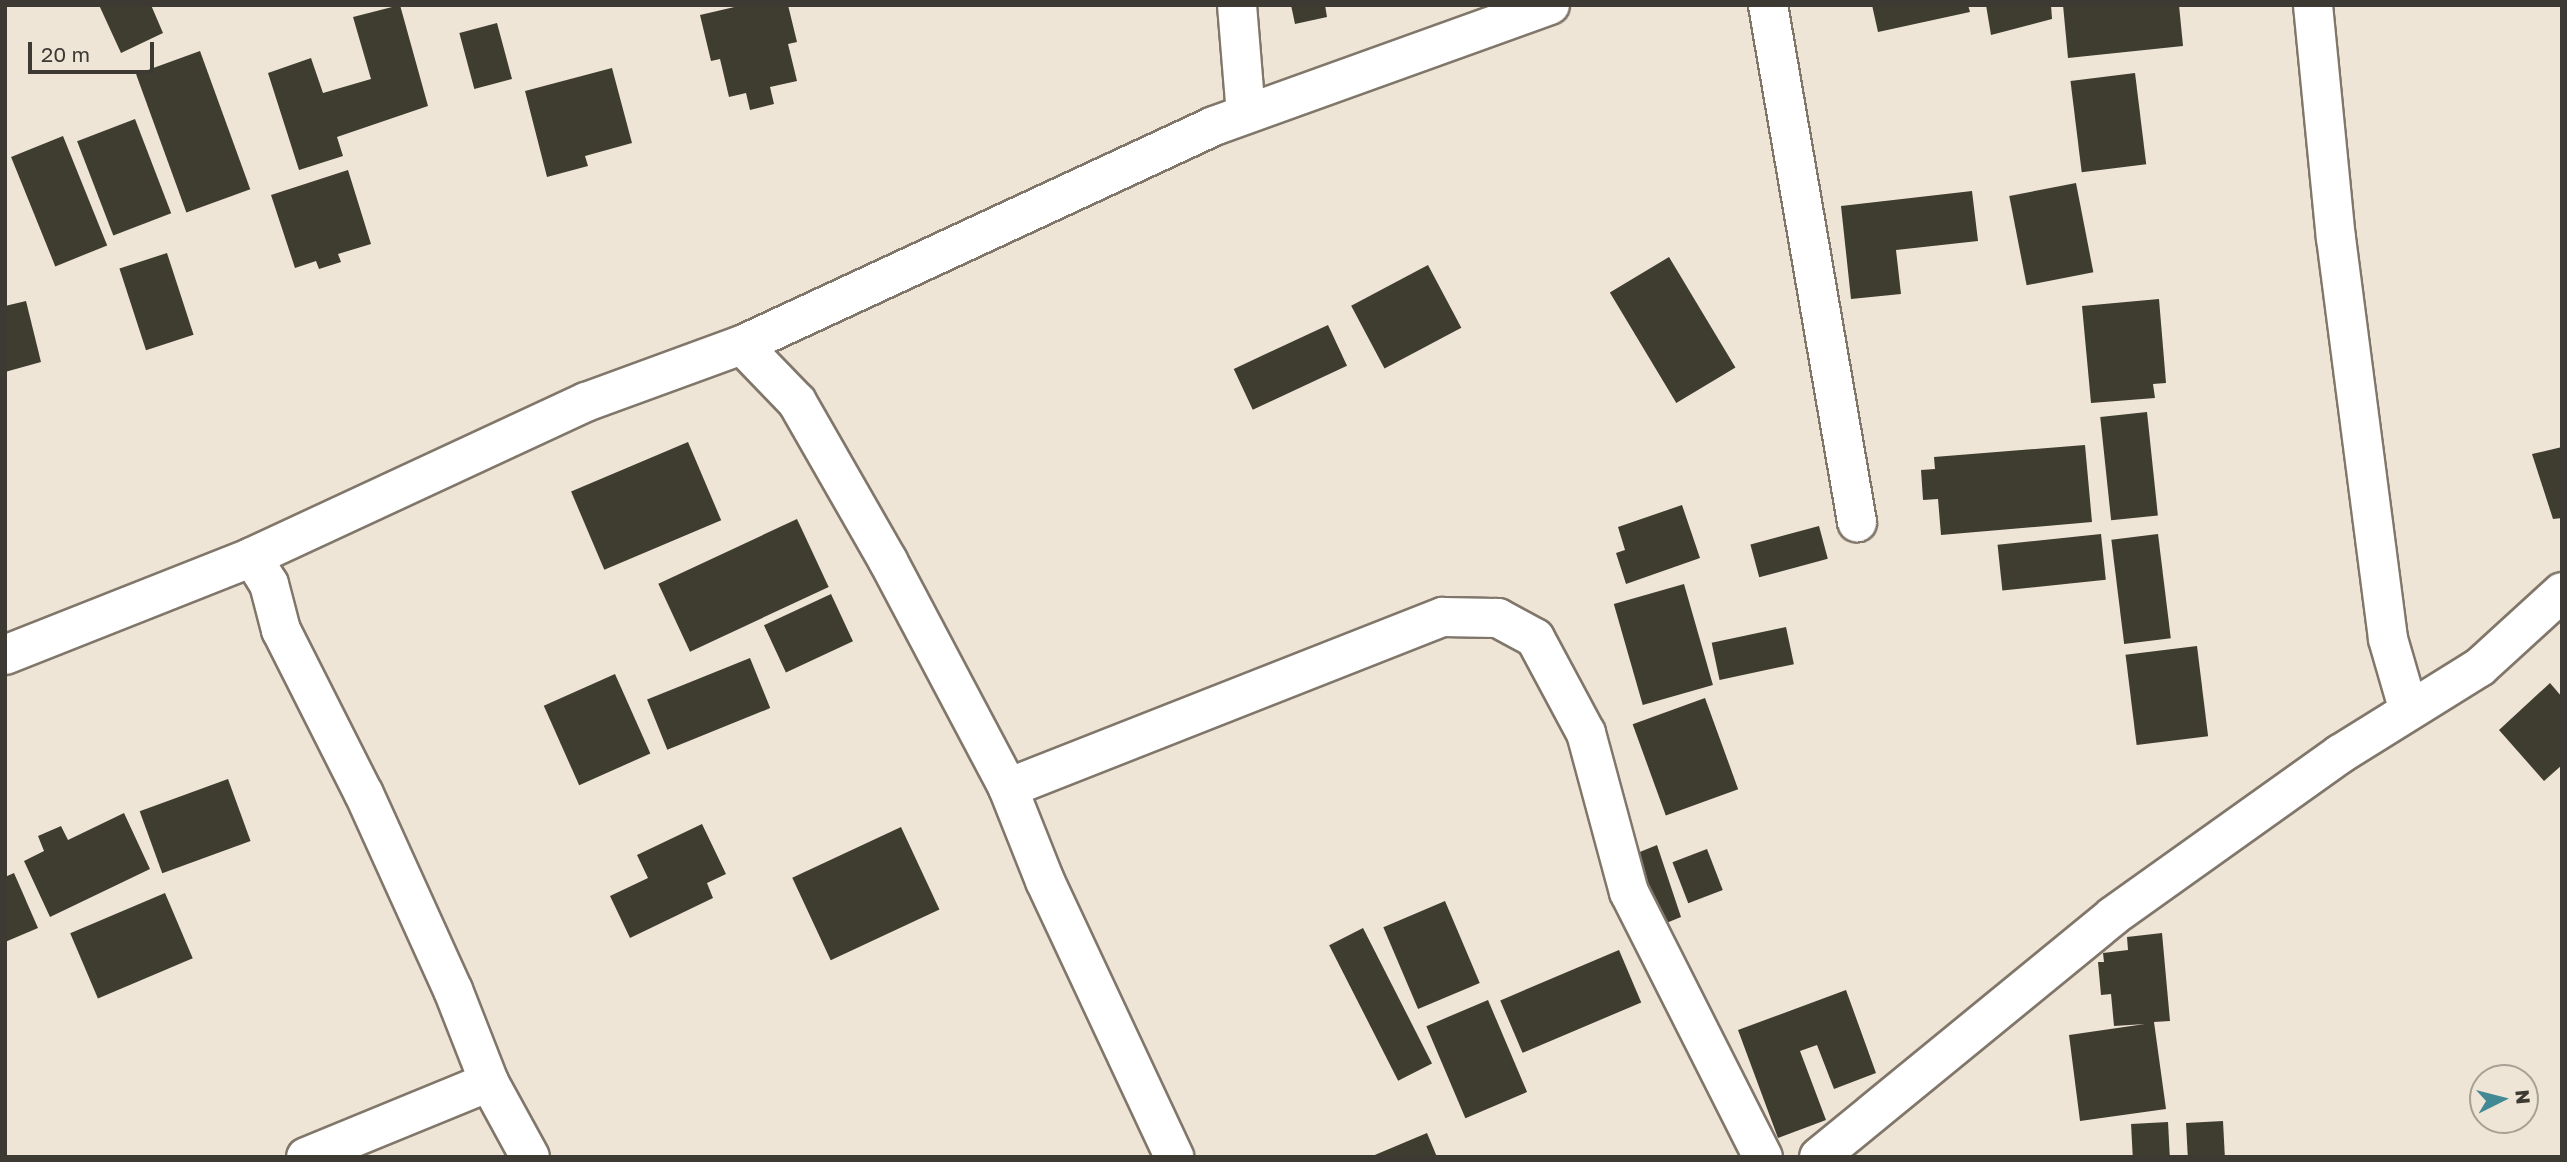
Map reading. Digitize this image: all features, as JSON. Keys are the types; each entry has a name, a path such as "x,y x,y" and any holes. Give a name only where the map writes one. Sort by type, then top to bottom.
{"street":[{"path":"1237,5 1246,114"},
{"path":"5,655 252,557 586,402 742,345 1246,114 1550,5"},
{"path":"1768,5 1857,522"},
{"path":"2314,5 2336,238 2388,639 2408,708"},
{"path":"742,345 797,402 1008,788 1045,881 1174,1157"},
{"path":"252,557 269,584 281,630 364,794 453,990 489,1082 530,1157"},
{"path":"1819,1157 2113,916 2408,708 2480,667 2562,592"},
{"path":"1008,788 1443,617 1498,618 1535,638 1586,733 1629,892 1763,1157"},
{"path":"306,1157 489,1082"}],"building":[{"path":"99,5 151,5 163,33 121,53"},
{"path":"400,5 428,106 337,137 343,156 299,170 268,73 311,58 323,93 371,79 353,17"},
{"path":"743,5 788,5 797,42 788,44 797,81 770,87 774,104 750,110 746,93 729,97 720,59 711,61 700,15"},
{"path":"1291,5 1325,5 1327,17 1295,24"},
{"path":"1872,5 1968,5 1970,12 1878,32"},
{"path":"1986,5 2051,5 2052,19 1991,35"},
{"path":"2063,5 2179,5 2183,46 2068,58"},
{"path":"497,23 512,79 474,89 459,33"},
{"path":"200,51 250,189 186,212 136,74"},
{"path":"612,68 632,143 585,156 588,166 547,177 525,91"},
{"path":"2135,73 2146,164 2082,172 2070,81"},
{"path":"135,119 171,213 113,236 77,141"},
{"path":"63,136 107,245 55,266 11,157"},
{"path":"348,170 371,244 338,254 341,262 319,269 316,261 295,268 271,195"},
{"path":"2076,183 2093,272 2027,285 2009,196"},
{"path":"1972,191 1978,241 1896,250 1901,294 1851,299 1841,206"},
{"path":"167,253 194,335 146,350 119,268"},
{"path":"1669,257 1735,368 1676,403 1610,293"},
{"path":"1428,265 1461,328 1385,369 1351,306"},
{"path":"2159,299 2166,383 2153,384 2155,398 2091,403 2082,306"},
{"path":"26,301 41,362 5,372 5,306"},
{"path":"1328,325 1347,366 1253,410 1234,369"},
{"path":"2147,412 2158,515 2111,520 2100,417"},
{"path":"688,442 721,520 604,570 571,492"},
{"path":"2085,445 2092,522 1941,535 1938,499 1923,500 1921,470 1935,469 1934,457"},
{"path":"2562,447 2562,518 2553,519 2532,454"},
{"path":"1682,505 1700,558 1626,584 1616,553 1625,550 1618,527"},
{"path":"797,519 829,587 690,652 658,584"},
{"path":"1819,526 1828,559 1759,577 1750,544"},
{"path":"2101,534 2106,580 2002,591 1998,545"},
{"path":"2158,534 2171,638 2124,644 2111,540"},
{"path":"1684,584 1713,685 1643,705 1614,604"},
{"path":"831,594 853,641 786,672 764,625"},
{"path":"1786,627 1794,664 1720,680 1712,643"},
{"path":"2197,646 2208,736 2137,745 2126,655"},
{"path":"750,658 770,708 667,750 647,700"},
{"path":"615,674 650,753 579,785 544,706"},
{"path":"2550,683 2562,697 2562,765 2544,781 2499,730"},
{"path":"1705,698 1738,789 1666,815 1633,724"},
{"path":"228,779 251,841 162,873 140,811"},
{"path":"124,813 150,869 50,917 24,861 44,851 38,836 61,826 68,840"},
{"path":"702,824 726,874 707,883 713,898 630,938 610,896 648,878 637,855"},
{"path":"901,827 939,909 831,960 792,878"},
{"path":"1657,845 1681,917 1654,928 1625,858"},
{"path":"1707,849 1723,890 1688,903 1672,862"},
{"path":"14,873 38,928 5,942 5,877"},
{"path":"165,893 193,958 98,999 70,933"},
{"path":"1445,901 1480,983 1418,1009 1383,927"},
{"path":"1363,928 1432,1063 1398,1081 1329,945"},
{"path":"2162,933 2170,1021 2154,1022 2166,1109 2080,1121 2069,1035 2145,1024 2114,1026 2111,994 2101,995 2098,962 2104,962 2103,953 2128,950 2127,937"},
{"path":"1619,950 1641,1002 1523,1053 1500,1000"},
{"path":"1846,990 1876,1073 1834,1089 1817,1045 1800,1051 1826,1120 1778,1138 1738,1030"},
{"path":"1488,1000 1527,1092 1465,1118 1426,1026"},
{"path":"2223,1121 2225,1157 2188,1157 2186,1123"},
{"path":"2168,1122 2170,1157 2133,1157 2131,1124"},
{"path":"1427,1133 1437,1157 1370,1157"}]}
